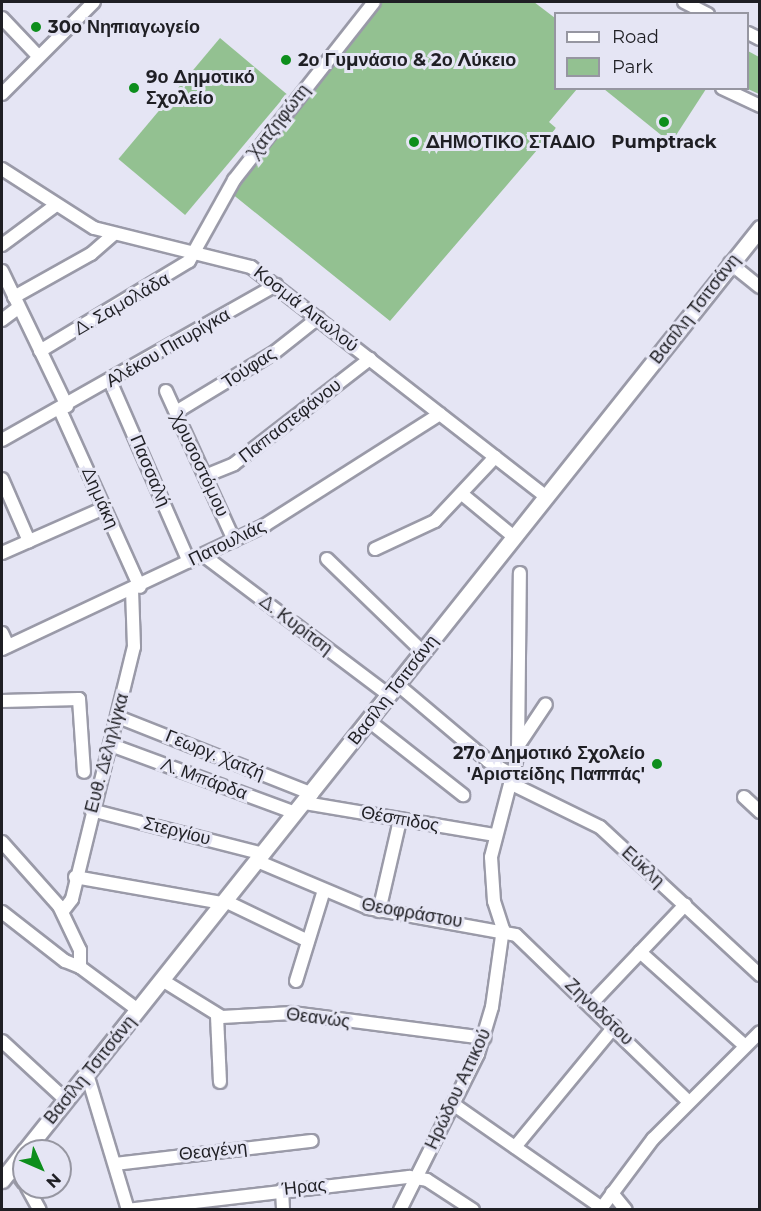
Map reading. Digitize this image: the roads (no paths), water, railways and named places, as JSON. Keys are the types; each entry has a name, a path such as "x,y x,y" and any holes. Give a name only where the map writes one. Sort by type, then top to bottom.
{"main road":[{"name":"Βασίλη Τσιτσάνη","path":"34,1139 304,803 759,228"},
{"name":"Βασίλη Τσιτσάνη","path":"2,1180 12,1167"}],"street":[{"path":"2,94 94,2"},
{"name":"Χατζηφώτη","path":"197,249 234,180 374,2"},
{"path":"684,2 704,12"},
{"path":"2,18 38,56"},
{"path":"726,90 759,106"},
{"name":"Κοσμά Αιτωλού","path":"2,169 56,205 114,234 197,249 246,264 276,285 546,497"},
{"path":"2,244 56,205"},
{"path":"2,320 16,302 91,254 114,234"},
{"name":"Δ. Σαμολάδα","path":"40,351 164,281 197,249"},
{"path":"730,264 759,287"},
{"name":"Δημάκη","path":"2,271 40,351 136,589"},
{"name":"Αλέκου Πιτυρίγκα","path":"2,440 111,381 276,285"},
{"name":"Τούφας","path":"176,412 258,364 318,318"},
{"name":"Παπαστεφάνου","path":"205,476 234,464 370,359"},
{"name":"Πασσαλή","path":"111,381 189,562"},
{"name":"Χρυσοστόμου","path":"166,391 234,540"},
{"name":"Πατουλιάς","path":"5,648 136,589 234,540 317,495 440,414"},
{"path":"375,549 421,530 462,494 495,457"},
{"path":"2,479 29,541"},
{"path":"462,494 514,537"},
{"path":"2,553 104,508"},
{"name":"Δ. Κυρίτση","path":"203,555 393,690"},
{"path":"327,559 423,652"},
{"name":"Ηρώδου Αττικού","path":"400,1209 484,1038 503,929 491,875 495,835 518,746 520,573"},
{"name":"Ευθ. Δεληλίγκα","path":"63,911 71,902 91,810 118,717 137,632 136,589"},
{"path":"2,633 5,648"},
{"name":"Εύκλη","path":"393,690 511,779 600,827 759,975"},
{"path":"2,701 79,699 84,772"},
{"path":"518,746 546,704"},
{"name":"Γεωργ. Χατζή","path":"118,717 304,803"},
{"path":"369,721 463,795"},
{"name":"Λ. Μπάρδα","path":"111,745 304,803"},
{"path":"744,797 759,812"},
{"name":"Θέσπιδος","path":"304,803 495,835"},
{"name":"Στεργίου","path":"91,810 260,857"},
{"path":"379,911 400,820"},
{"path":"2,842 63,911 80,950 80,966"},
{"name":"Θεοφράστου","path":"260,857 324,890 379,911 503,929"},
{"path":"75,877 224,902 308,941"},
{"path":"296,981 324,890"},
{"path":"591,1004 685,905"},
{"path":"2,912 65,962 80,966 138,1010"},
{"name":"Ζηνοδότου","path":"503,929 529,945 689,1102"},
{"path":"640,952 745,1046"},
{"path":"162,980 217,1016 220,1082"},
{"name":"Θεανώς","path":"217,1016 292,1013 484,1038"},
{"path":"515,1147 614,1027"},
{"path":"453,1104 601,1209 689,1102 759,1032"},
{"path":"2,1041 66,1100"},
{"path":"87,1074 127,1209"},
{"name":"Θεαγένη","path":"115,1164 312,1142"},
{"path":"415,1177 473,1209"},
{"name":"Ήρας","path":"127,1209 415,1177"},
{"path":"282,1190 283,1209"},
{"path":"612,1193 627,1209"}],"place":[{"name":"30ο Νηπιαγωγείο","path":"36,27"},
{"name":"2ο Γυμνάσιο & 2ο Λύκειο","path":"286,60"},
{"name":"9ο Δημοτικό Σχολείο","path":"134,88"},
{"name":"Pumptrack","path":"664,122"},
{"name":"ΔΗΜΟΤΙΚΟ ΣΤΑΔΙΟ","path":"414,142"},
{"name":"27ο Δημοτικό Σχολείο 'Αριστείδης Παππάς'","path":"657,764"}]}
